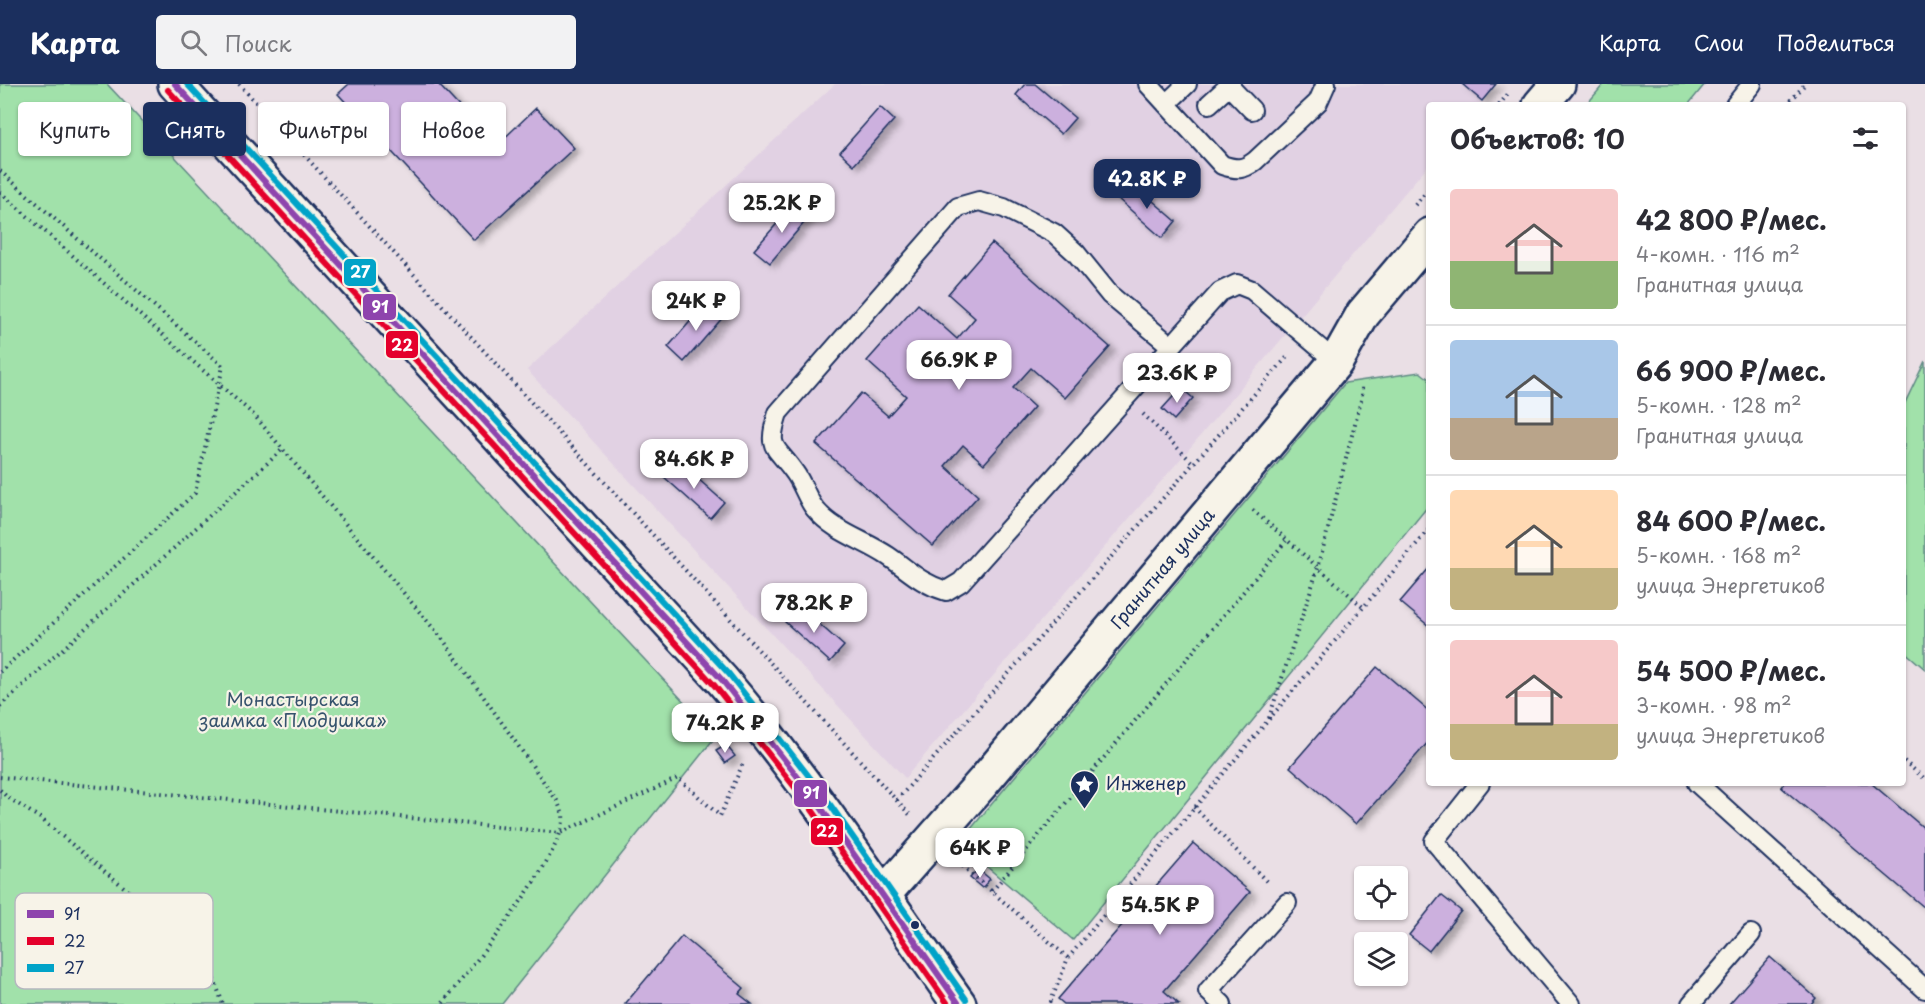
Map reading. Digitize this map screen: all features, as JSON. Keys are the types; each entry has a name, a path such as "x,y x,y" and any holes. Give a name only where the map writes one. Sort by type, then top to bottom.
{"street":[{"path":"175,84 722,680 763,729 884,894 959,1004"},
{"path":"1543,102 1558,84"},
{"name":"Гранитная улица","path":"884,894 933,840 1336,362 1419,224"}],"lane":[{"path":"1148,84 1222,165 1234,169 1245,169 1318,102 1326,84"},
{"path":"1166,104 1187,84"},
{"path":"1737,102 1752,84"},
{"path":"1209,104 1230,85 1252,110"},
{"path":"1171,346 1110,296 1076,253 1053,233 1004,208 979,201 958,207 778,413 771,434 775,450 795,473 815,509 833,526 886,555 927,585 946,591 961,582 1220,292 1237,284 1252,290 1336,362"},
{"path":"1478,786 1434,841 1571,1004"},
{"path":"1700,786 1925,989"},
{"path":"1222,1004 1208,991 1287,903"},
{"path":"1691,1004 1751,934"}],"path":[{"path":"238,84 933,840 1068,958"},
{"path":"1790,102 1805,84"},
{"path":"0,171 223,366 195,494 0,672"},
{"path":"0,192 254,415 444,641 558,802 563,816 560,833 537,880 442,1004"},
{"path":"1419,224 1426,201"},
{"path":"897,801 1306,336"},
{"path":"1268,721 1318,568 1362,396 1362,384"},
{"path":"1126,397 1194,464"},
{"path":"0,706 284,448"},
{"path":"1230,490 1363,607"},
{"path":"1054,1004 1051,1001 1068,958 1426,533"},
{"path":"992,891 1286,541"},
{"path":"1906,763 1925,779"},
{"path":"0,777 560,833 678,778 711,807"},
{"path":"0,790 40,818 131,893"},
{"path":"1194,807 1287,903"},
{"path":"213,976 223,1004"}],"shaded area":[{"path":"835,84 1496,84 1481,102 1426,102 1426,168 1184,455 905,778 527,370"}],"green space":[{"name":"Монастырская заимка «Плодушка»","path":"0,84 107,84 124,102 18,102 18,156 131,156 131,110 143,123 143,156 174,156 716,736 502,1004 0,1004"},
{"path":"1604,84 1705,84 1690,102 1589,102"},
{"path":"1925,361 1925,669 1906,653 1906,401"},
{"path":"1420,372 1426,377 1426,509 1073,940 959,843 1345,383"}],"building":[{"path":"349,84 438,84 455,102 401,102 401,156 506,156 506,136 536,108 574,148 474,240 389,149 389,102 345,102 338,94"},
{"path":"1025,84 1035,84 1075,118 1061,134 1016,95"},
{"path":"1462,84 1496,84 1482,101"},
{"path":"880,107 894,120 854,165 840,152"},
{"path":"1131,182 1176,221 1162,238 1117,198"},
{"path":"794,204 809,217 770,263 754,250"},
{"path":"992,243 1110,347 1065,398 1031,368 1013,388 1034,407 984,464 963,445 945,466 978,496 933,546 816,444 861,393 888,416 906,396 867,361 918,304 957,339 975,318 948,294"},
{"path":"707,302 724,316 684,362 668,347"},
{"path":"1181,388 1193,398 1174,420 1162,409"},
{"path":"678,461 724,502 710,518 664,477"},
{"path":"1426,572 1426,624 1400,602"},
{"path":"799,606 844,646 830,662 785,622"},
{"path":"1377,667 1426,709 1426,745 1356,824 1290,767"},
{"path":"726,745 735,756 725,763 716,751"},
{"path":"1875,786 1925,829 1925,908 1781,787"},
{"path":"1193,843 1250,892 1164,991 1179,1004 1064,1004 1058,999"},
{"path":"978,869 990,879 982,888 970,878"},
{"path":"1441,895 1461,911 1429,951 1409,935"},
{"path":"682,936 744,988 739,994 752,1004 625,1004"},
{"path":"1770,957 1816,998 1811,1004 1729,1004"}],"transit line":[{"name":"91","path":"175,84 722,680 815,799 959,1004"},
{"name":"27","path":"187,84 729,674 822,793 966,999"},
{"name":"22","path":"168,90 715,686 808,804 948,1004"}],"place":[{"name":"Инженер","path":"1085,810"}]}
